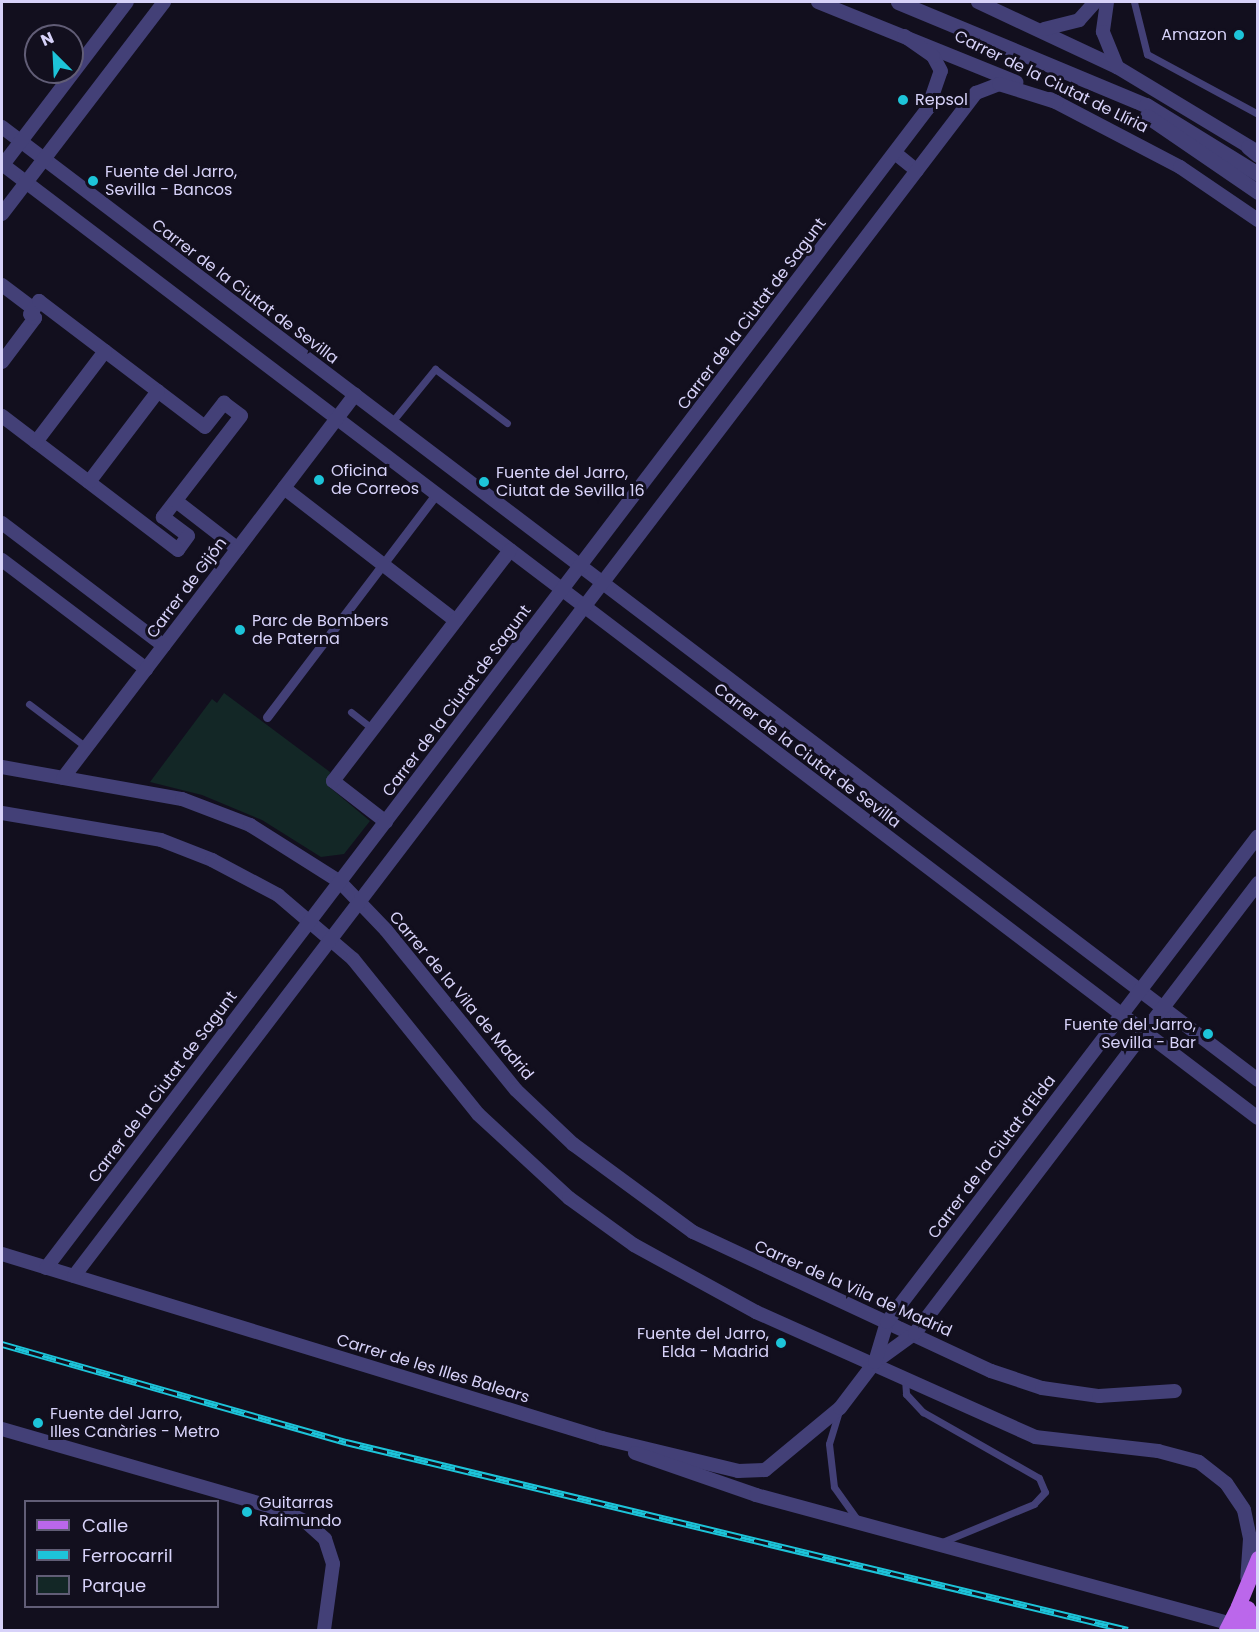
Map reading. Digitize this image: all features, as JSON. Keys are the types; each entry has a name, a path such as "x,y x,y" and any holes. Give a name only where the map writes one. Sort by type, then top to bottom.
{"main road":[{"path":"1250,1630 1248,1609 1257,1558"},
{"path":"1226,1630 1248,1609"},
{"path":"1238,1630 1248,1609"}],"street":[{"path":"2,165 127,2"},
{"path":"2,214 164,2"},
{"name":"Carrer de la Ciutat de Llíria","path":"818,2 904,36 1056,102 1180,167 1257,220"},
{"name":"Carrer de la Ciutat de Llíria","path":"898,2 1146,105 1257,174"},
{"path":"978,2 1044,29 1117,67 1254,151"},
{"path":"1044,29 1079,20 1095,2"},
{"path":"1107,2 1103,32 1117,67"},
{"name":"Carrer de la Ciutat de Sagunt","path":"46,1268 928,108 941,71 933,56 904,36"},
{"name":"Carrer de la Ciutat de Llíria","path":"1088,80 1257,192"},
{"path":"74,1276 917,171 987,86 999,84 1056,102"},
{"name":"Carrer de la Ciutat de Sevilla","path":"2,127 1257,1080"},
{"path":"894,153 917,171"},
{"name":"Carrer de la Ciutat de Sevilla","path":"2,165 1257,1119"},
{"path":"2,285 34,309"},
{"path":"2,362 35,318 30,314 39,301 205,427 224,402 241,416 163,518 188,536 178,550 2,416"},
{"path":"36,442 105,351"},
{"path":"89,482 158,392"},
{"path":"337,419 355,395"},
{"name":"Carrer de Gijón","path":"63,778 337,419"},
{"path":"284,488 456,621"},
{"path":"267,717 436,494"},
{"path":"176,501 238,549"},
{"path":"2,523 164,646"},
{"path":"386,822 333,781 510,550"},
{"path":"2,560 146,669"},
{"name":"Carrer de la Vila de Madrid","path":"2,767 182,799 250,825 340,882 360,902 516,1090 582,1150 693,1232 915,1333 991,1371 1042,1388 1099,1396 1175,1391"},
{"path":"2,813 161,840 212,860 312,919 332,939 478,1114 568,1198 689,1279 1035,1437 1158,1451 1199,1462 1226,1483 1244,1510 1250,1539 1252,1584"},
{"name":"Carrer de la Ciutat d'Elda","path":"875,1362 887,1322 1257,836"},
{"name":"Carrer de la Ciutat d'Elda","path":"840,1408 875,1362 915,1333 1257,883"},
{"name":"Carrer de les Illes Balears","path":"2,1254 602,1438 738,1471 765,1470 840,1408"},
{"path":"2,1429 282,1510 305,1521 325,1539 333,1564 324,1630"},
{"path":"602,1438 671,1469 860,1524 1256,1630"}],"lane":[{"path":"1134,2 1147,54 1257,114"},
{"path":"392,423 435,369 507,423"},
{"path":"28,704 86,747"},
{"path":"351,712 373,729"},
{"path":"905,1378 906,1394 923,1412 1039,1478 1045,1492 1034,1504 937,1544"},
{"path":"840,1408 829,1444 834,1487 860,1524"}],"green space":[{"path":"224,693 330,772 328,786 370,821 344,854 321,857 262,820 202,795 150,782 212,699 217,703"}],"railway":[{"path":"2,1344 346,1442 1128,1630"}],"place":[{"name":"Amazon","path":"1239,35"},
{"name":"Repsol","path":"903,100"},
{"name":"Fuente del Jarro, Sevilla - Bancos","path":"93,181"},
{"name":"Oficina de Correos","path":"319,480"},
{"name":"Fuente del Jarro, Ciutat de Sevilla 16","path":"484,482"},
{"name":"Parc de Bombers de Paterna","path":"240,630"},
{"name":"Fuente del Jarro, Sevilla - Bar","path":"1208,1034"},
{"name":"Fuente del Jarro, Elda - Madrid","path":"781,1343"},
{"name":"Fuente del Jarro, Illes Canàries - Metro","path":"38,1423"},
{"name":"Guitarras Raimundo","path":"247,1512"}]}
